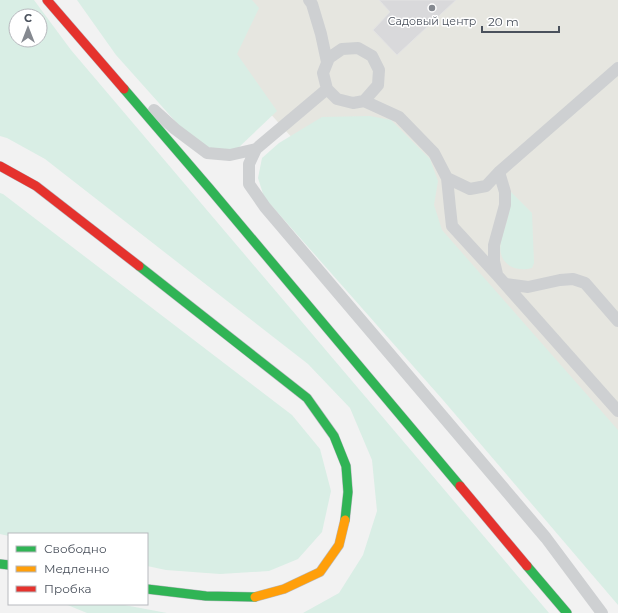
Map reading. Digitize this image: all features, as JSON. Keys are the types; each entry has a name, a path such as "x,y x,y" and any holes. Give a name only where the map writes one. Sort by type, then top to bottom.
{"highway":[{"path":"47,0 210,189 566,613"},
{"path":"0,166 36,186 307,398 334,436 346,466 348,492 345,520 339,544 320,572 284,589 253,596 206,596 148,589"}],"lane":[{"path":"310,0 327,62"},
{"path":"85,44 175,130 207,153 230,155 256,149"},
{"path":"364,101 378,85 379,70 372,56 358,48 342,49 329,58 327,62 323,73 327,89 337,99 353,103 364,101 399,117 434,153 447,178 452,226 506,284 618,411"},
{"path":"447,178 470,189 486,186 499,172 618,68"},
{"path":"327,89 256,149 249,164 249,184 265,207 546,538 602,613"},
{"path":"497,275 494,260 494,245 505,205 505,192 499,172"},
{"path":"506,284 528,287 560,280 574,279 585,283 618,321"}],"shaded area":[{"path":"168,0 618,0 618,500"}],"green space":[{"path":"0,0 34,0 40,8 8,8 8,48 48,48 48,19 71,50 549,613 303,613 339,593 363,555 377,511 372,460 350,408 308,364 45,159 7,138 0,136"},
{"path":"77,0 252,0 259,8 237,54 277,111 237,149 220,152 192,140 116,55"},
{"path":"370,116 391,120 430,159 438,181 434,205 442,230 618,430 618,605 443,400 264,197 258,178 262,158 279,143 322,117"},
{"path":"511,192 532,213 534,263 532,268 521,269 510,266 505,261 500,250 511,202"},
{"path":"0,193 292,415 320,449 331,491 322,532 298,559 269,571 220,574 166,570 148,566 148,533 8,533 8,536 0,534"},
{"path":"67,605 124,605 167,613 87,613"}],"building":[{"path":"379,0 456,0 397,55 373,30 390,12"}],"traffic: fast":[{"path":"124,89 460,486"},
{"path":"139,266 307,398 334,436 346,466 348,492 345,520"},
{"path":"0,564 8,565"},
{"path":"527,566 567,613"},
{"path":"148,589 206,596 255,597"}],"traffic: slow":[{"path":"255,597 284,589 320,572 339,545 345,520"}],"traffic: jam":[{"path":"47,0 124,89"},
{"path":"0,166 36,186 139,266"},
{"path":"460,486 527,566"}],"place":[{"name":"Садовый центр","path":"432,8"}]}
